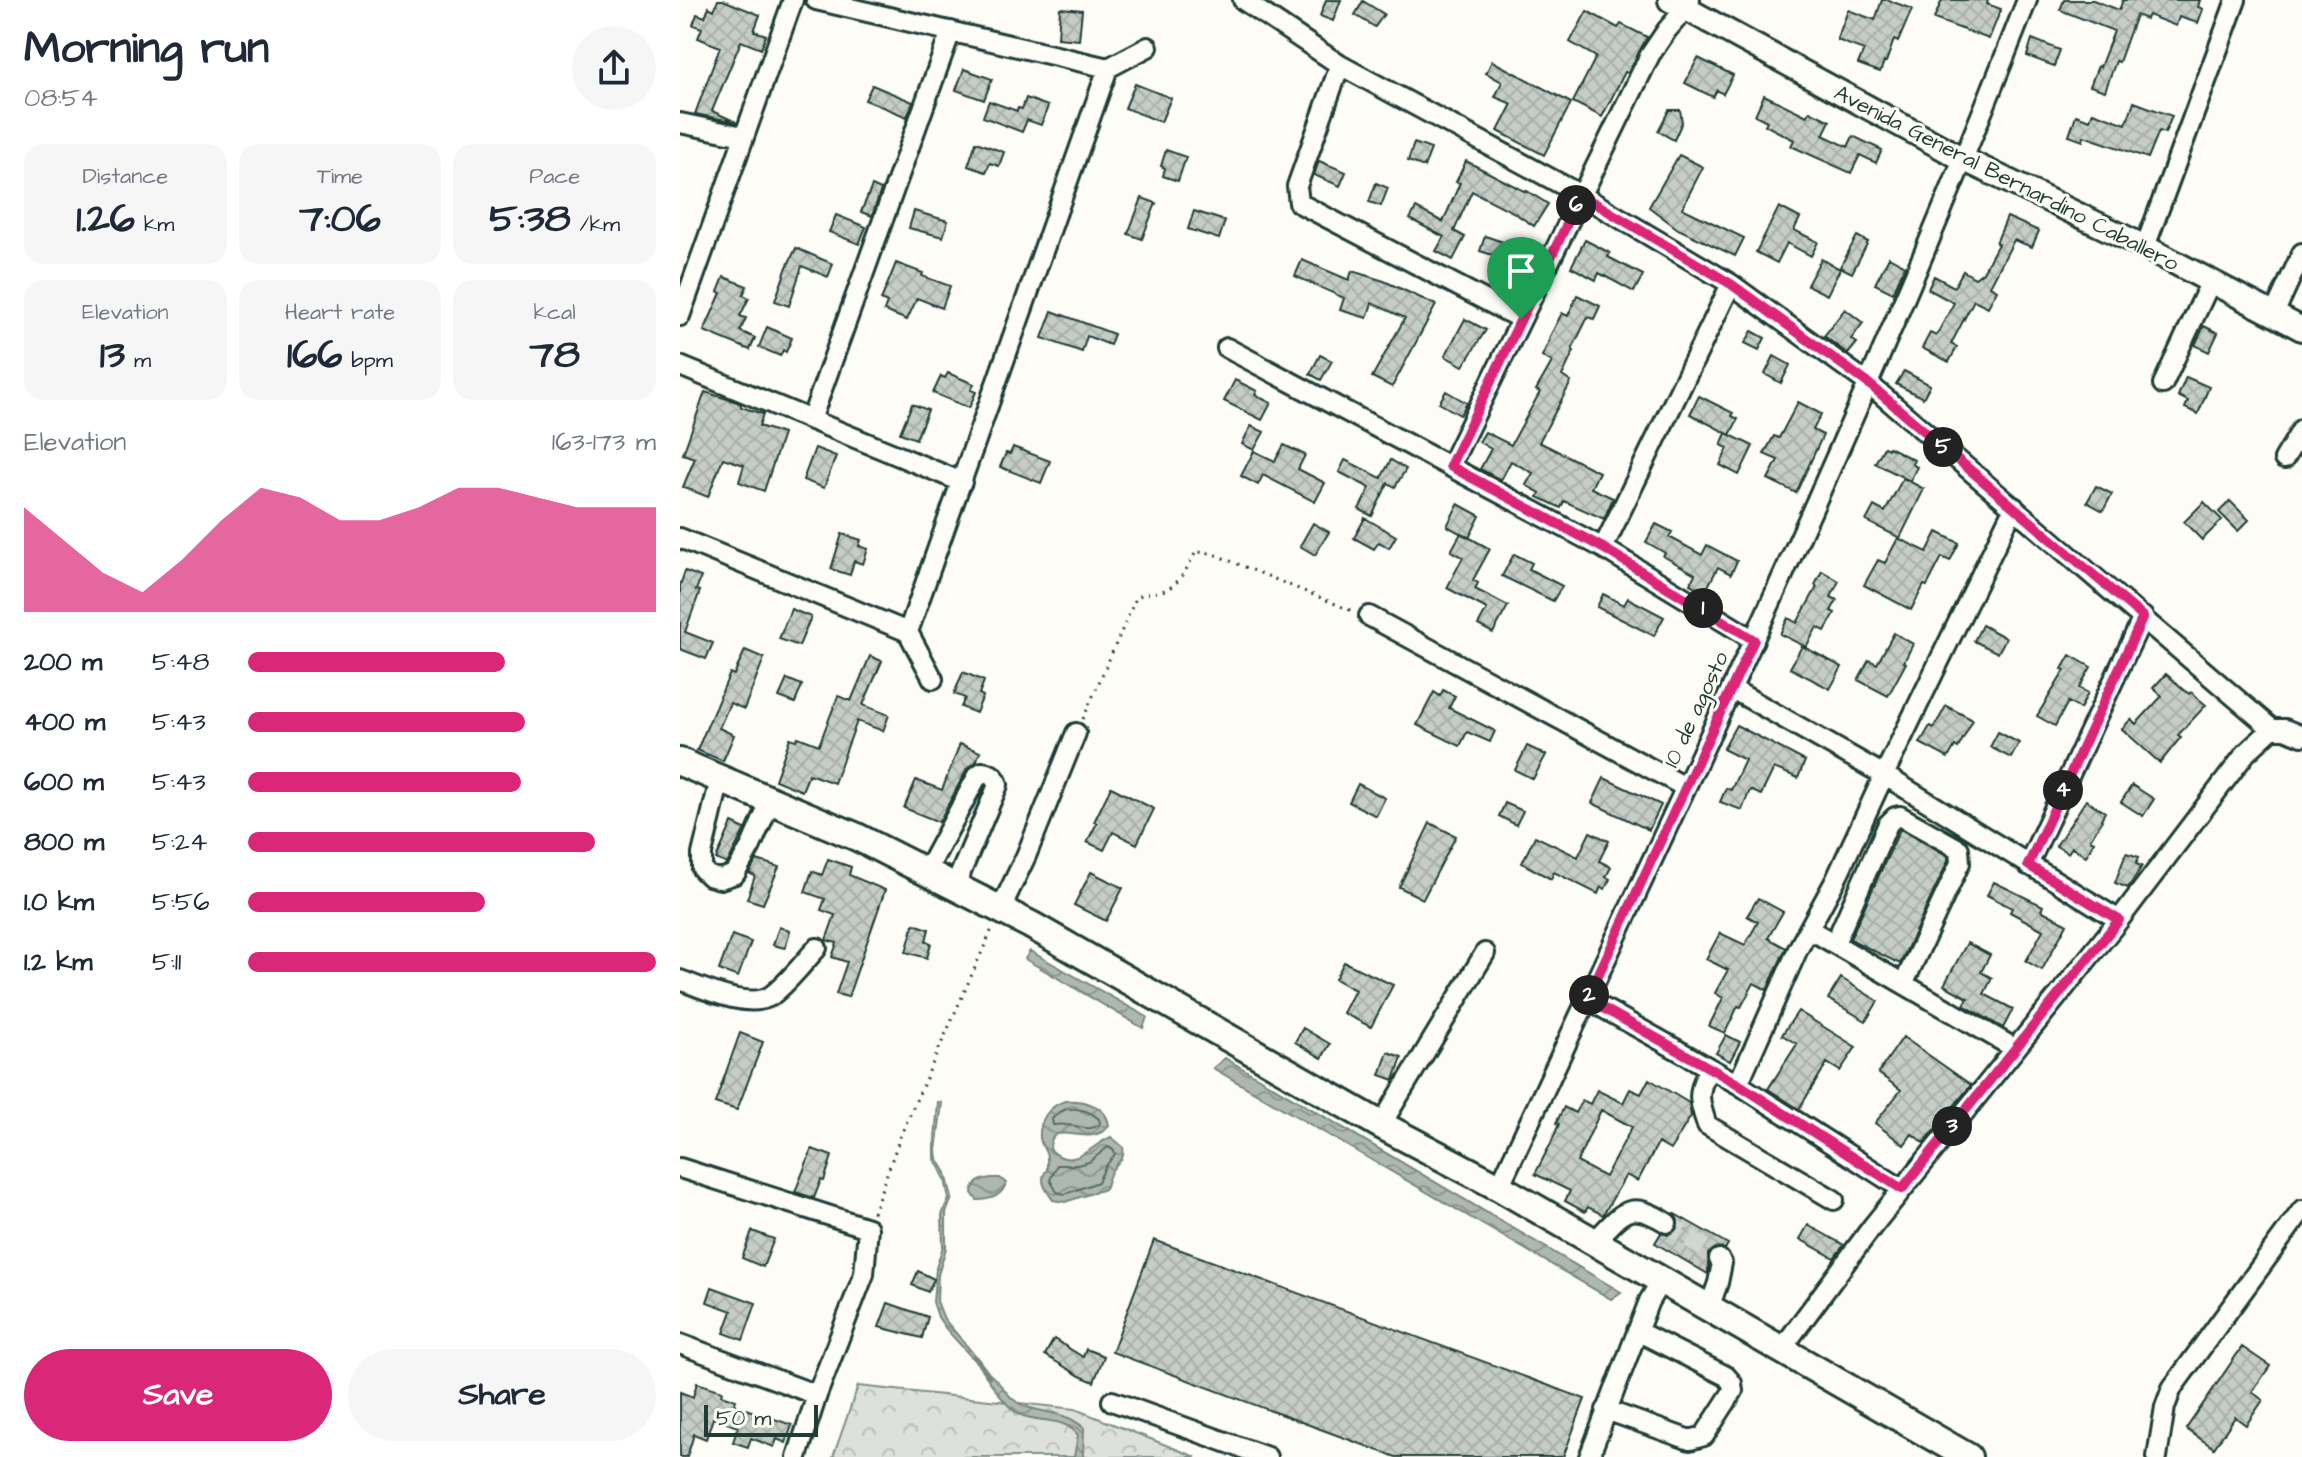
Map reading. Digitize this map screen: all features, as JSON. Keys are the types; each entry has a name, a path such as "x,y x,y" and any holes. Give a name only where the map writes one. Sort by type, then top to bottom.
{"highway":[{"path":"680,762 857,837 1031,925 1381,1125 1499,1187 1968,1457"}],"main road":[{"name":"Avenida General Bernardino Caballero","path":"1682,3 1965,160 2145,247 2302,329"}],"street":[{"path":"680,316 683,294 793,0"},
{"path":"816,0 1108,68 1148,47"},
{"path":"1243,0 1340,65 1581,195 1731,284 1869,384 2272,729 2285,729 2302,736"},
{"name":"10 de agosto","path":"1499,1187 1732,689 1869,384 1965,160 2027,0"},
{"path":"2145,247 2236,0"},
{"path":"1450,466 1650,55 1682,3"},
{"path":"811,420 951,31"},
{"path":"1340,65 1297,186 1299,203 1521,319"},
{"path":"908,632 1108,68"},
{"path":"680,123 743,136"},
{"path":"2274,314 2302,253"},
{"path":"2163,384 2211,281"},
{"path":"1603,548 1731,284"},
{"path":"1227,348 1603,548 1754,640"},
{"path":"680,366 962,482"},
{"path":"2284,459 2302,429"},
{"path":"1738,1084 1809,929 1835,881 2014,507"},
{"path":"680,538 908,632 933,679"},
{"path":"1369,616 1685,787"},
{"path":"2028,865 2143,617"},
{"path":"1732,689 1884,775 2119,920"},
{"path":"1781,1350 1902,1189 2119,920 2246,753 2272,729"},
{"path":"1000,910 1026,856 1076,733"},
{"path":"926,872 978,775 989,772 998,785 955,886"},
{"path":"720,779 701,864 704,873 709,876 720,879 735,874 771,800"},
{"path":"1835,943 1888,824 1895,817 1900,816 1959,849 1960,863 1904,983"},
{"path":"1809,929 2014,1048"},
{"path":"680,980 740,1000 756,1001 770,997 817,948"},
{"path":"1381,1125 1485,953"},
{"path":"1587,999 1738,1084 1902,1189"},
{"path":"1709,1068 1699,1088 1701,1109 1707,1125 1834,1200"},
{"path":"680,1168 868,1228 864,1274 817,1395 797,1457"},
{"path":"2157,1457 2165,1407 2172,1388 2302,1210"},
{"path":"1594,1242 1620,1215 1630,1212 1649,1212 1667,1223"},
{"path":"1709,1308 1721,1273 1722,1263 1719,1259"},
{"path":"1589,1457 1649,1301 1661,1281"},
{"path":"1606,1410 1690,1440 1699,1439 1733,1391 1732,1383 1726,1376 1637,1331"},
{"path":"680,1344 817,1395"},
{"path":"1112,1401 1267,1457"}],"path":[{"path":"1076,733 1136,598 1143,593 1167,590 1178,582 1196,552 1211,553 1369,616"},
{"path":"868,1228 900,1137 1000,910"}],"green space":[{"path":"858,1386 1075,1409 1196,1457 833,1457"}],"water":[{"path":"1030,951 1147,1017 1143,1028 1025,959"},
{"path":"1225,1058 1621,1292 1611,1299 1213,1068"},
{"path":"1065,1101 1093,1105 1104,1113 1109,1126 1100,1133 1090,1135 1056,1135 1050,1149 1058,1156 1074,1158 1111,1137 1123,1147 1123,1151 1105,1189 1065,1202 1053,1200 1044,1185 1047,1156 1040,1137 1046,1114"},
{"path":"938,1102 942,1103 937,1158 946,1173 952,1198 946,1213 946,1248 938,1275 937,1301 944,1319 977,1358 974,1360 946,1329 933,1302 936,1268 943,1246 942,1215 949,1199 934,1151"},
{"path":"991,1178 1000,1178 1006,1183 1002,1192 995,1197 977,1200 972,1193 974,1186"},
{"path":"988,1373 1022,1405 1066,1417 1084,1428 1083,1457 1074,1457 1078,1435 1072,1429 1058,1422 1019,1414 1000,1396 985,1375"}],"building":[{"path":"718,0 760,15 754,31 766,35 761,49 741,41 712,111 736,122 695,114 720,47 698,38 702,28 693,25 697,14 705,17 709,7 714,10"},
{"path":"1326,0 1341,0 1333,21 1320,16"},
{"path":"1882,0 1912,9 1898,42 1894,40 1880,72 1858,64 1864,50 1837,40 1848,10 1875,20"},
{"path":"1942,0 1988,0 1987,4 2001,9 1989,39 1934,19"},
{"path":"2064,0 2093,0 2119,10 2123,0 2200,0 2198,7 2203,9 2198,23 2179,17 2176,26 2148,15 2146,19 2136,15 2105,91 2090,86 2114,31 2060,10"},
{"path":"1363,1 1384,14 1375,27 1355,15"},
{"path":"1060,8 1082,10 1079,40 1058,38"},
{"path":"1587,11 1618,28 1621,24 1647,37 1602,117 1573,102 1596,57 1570,42"},
{"path":"2032,39 2060,50 2054,66 2027,56"},
{"path":"1698,58 1733,75 1723,94 1717,90 1713,97 1685,83"},
{"path":"1492,61 1571,103 1544,155 1498,131 1512,104 1495,97 1502,82 1486,73"},
{"path":"964,69 992,79 984,100 956,90"},
{"path":"1135,84 1171,98 1161,122 1125,108"},
{"path":"872,85 913,102 907,117 865,100"},
{"path":"1764,95 1807,116 1810,111 1830,121 1823,135 1848,147 1853,136 1882,150 1876,163 1860,155 1851,173 1791,146 1794,140 1765,125 1767,121 1755,115"},
{"path":"1026,98 1048,106 1041,125 1027,120 1022,132 983,117 989,101 1017,111 1018,108 1022,109"},
{"path":"2134,102 2172,116 2165,133 2159,131 2148,158 2084,136 2083,141 2069,136 2076,115 2090,120 2093,112 2126,124"},
{"path":"1669,110 1680,110 1682,122 1674,140 1658,131"},
{"path":"976,142 1004,152 999,166 990,163 986,172 968,166"},
{"path":"1414,143 1431,149 1424,167 1408,161"},
{"path":"1166,150 1186,157 1178,181 1163,176 1165,168 1161,166"},
{"path":"1679,155 1703,167 1682,208 1744,238 1735,256 1678,229 1649,207"},
{"path":"1319,161 1346,172 1340,186 1314,175"},
{"path":"1466,161 1548,204 1534,226 1472,191 1454,231 1465,237 1453,260 1436,251 1444,237 1410,219 1416,208 1443,222"},
{"path":"1376,183 1388,188 1381,206 1369,202"},
{"path":"872,186 881,190 872,216 861,212"},
{"path":"1142,198 1156,203 1142,239 1128,234"},
{"path":"1779,207 1800,218 1794,230 1818,242 1811,256 1787,243 1777,263 1756,252"},
{"path":"914,211 948,221 943,237 909,228"},
{"path":"1194,211 1225,221 1219,239 1188,229"},
{"path":"836,215 866,227 859,244 829,232"},
{"path":"2007,217 2039,231 2032,247 2014,240 1990,286 1997,290 1988,307 1974,300 1951,344 1957,347 1949,362 1922,348 1930,333 1936,336 1954,303 1928,289 1934,276 1954,287 1963,271 1975,278 1983,272 1998,244"},
{"path":"1485,236 1503,242 1499,257 1480,251"},
{"path":"1857,236 1868,242 1852,273 1840,267"},
{"path":"1585,240 1610,253 1608,257 1643,275 1634,292 1599,273 1596,280 1571,267"},
{"path":"796,248 833,264 828,277 802,266 789,306 775,301"},
{"path":"1889,257 1905,266 1893,293 1875,284"},
{"path":"1821,259 1840,269 1827,295 1807,285"},
{"path":"1302,260 1349,280 1352,271 1384,281 1436,305 1392,387 1372,377 1405,318 1372,303 1367,318 1340,310 1344,298 1295,276"},
{"path":"896,263 950,286 942,308 917,298 907,320 884,311 887,303 881,300"},
{"path":"724,277 747,286 743,295 749,298 740,316 746,318 740,331 755,338 750,350 704,331 721,293 718,292"},
{"path":"1577,295 1600,306 1594,319 1588,317 1576,341 1562,376 1571,382 1539,442 1599,472 1591,488 1613,498 1604,519 1564,501 1561,508 1538,497 1540,493 1526,485 1533,473 1511,461 1501,480 1480,469 1491,449 1479,442 1485,432 1511,445 1540,392 1536,390 1552,362 1542,356 1549,338 1562,313 1568,316"},
{"path":"1845,309 1863,323 1851,339 1857,343 1848,354 1824,336"},
{"path":"1052,311 1114,334 1110,345 1087,336 1082,352 1042,338"},
{"path":"1465,319 1486,330 1463,366 1445,356"},
{"path":"2204,326 2218,333 2209,352 2195,345"},
{"path":"767,327 792,338 786,352 783,350 780,356 759,347"},
{"path":"1752,331 1765,338 1759,350 1745,343"},
{"path":"1320,355 1332,361 1321,380 1310,374"},
{"path":"1774,356 1790,365 1781,383 1765,374"},
{"path":"1904,371 1930,385 1923,398 1896,384"},
{"path":"948,373 974,384 971,390 976,392 969,408 933,393 941,376 945,378"},
{"path":"2186,377 2209,387 2198,414 2185,408 2188,401 2178,396"},
{"path":"1235,380 1257,391 1255,395 1271,403 1262,420 1224,401"},
{"path":"1446,391 1467,403 1460,415 1439,403"},
{"path":"705,392 763,414 759,426 783,434 764,491 739,482 744,465 723,458 708,497 683,487 695,458 683,454"},
{"path":"1699,396 1733,413 1732,416 1738,419 1730,435 1690,414"},
{"path":"1798,402 1821,414 1813,430 1823,435 1796,493 1768,479 1778,460 1764,454 1774,436 1779,438"},
{"path":"912,404 928,410 916,439 900,433"},
{"path":"1251,426 1264,432 1254,450 1242,444"},
{"path":"1726,433 1753,446 1739,475 1720,465 1728,448 1721,445"},
{"path":"1284,445 1305,455 1298,469 1325,483 1315,502 1263,475 1258,485 1241,476 1254,451 1275,461"},
{"path":"1013,447 1050,461 1041,483 1000,467 1006,453 1010,454"},
{"path":"1884,447 1914,460 1912,464 1917,467 1910,481 1875,463"},
{"path":"815,448 836,456 824,488 803,480"},
{"path":"1345,460 1381,478 1391,460 1406,469 1395,487 1388,483 1372,516 1359,509 1370,488 1339,472"},
{"path":"1903,478 1924,489 1900,538 1866,521 1874,506 1885,512"},
{"path":"2096,486 2112,494 2103,511 2087,502"},
{"path":"2230,501 2249,520 2238,531 2219,512"},
{"path":"2204,502 2222,520 2202,540 2184,522"},
{"path":"1458,504 1480,516 1469,538 1447,526"},
{"path":"1365,518 1396,536 1389,548 1379,542 1374,549 1354,538"},
{"path":"1313,523 1329,532 1315,555 1300,546"},
{"path":"1656,524 1672,532 1669,537 1702,555 1707,545 1737,561 1731,574 1718,567 1705,592 1690,584 1695,574 1663,556 1665,553 1646,542"},
{"path":"1937,532 1959,543 1950,561 1942,557 1911,610 1864,585 1878,560 1885,563 1898,538 1927,552"},
{"path":"1461,533 1490,549 1473,580 1478,583 1475,589 1508,606 1493,633 1478,625 1487,609 1447,588 1463,557 1451,551"},
{"path":"842,534 861,540 859,546 868,549 863,564 854,561 850,575 831,569"},
{"path":"1514,554 1532,563 1529,569 1562,586 1553,601 1502,576"},
{"path":"685,571 701,577 696,590 700,591 685,632 713,643 706,659 680,649 680,586"},
{"path":"1822,571 1839,581 1831,597 1837,600 1831,611 1835,613 1825,631 1817,627 1806,647 1780,634 1788,618 1797,623 1817,587 1815,585"},
{"path":"1603,594 1624,605 1628,598 1664,617 1654,636 1597,607"},
{"path":"791,609 811,617 799,646 779,639"},
{"path":"1982,625 2006,638 1998,653 1974,641"},
{"path":"1894,633 1913,644 1888,696 1858,680 1869,660 1877,664"},
{"path":"1802,646 1842,667 1830,689 1790,668"},
{"path":"745,650 764,658 744,709 730,703 719,728 734,735 723,761 697,750 730,673 734,675"},
{"path":"2070,655 2091,667 2079,688 2088,693 2080,709 2068,702 2055,726 2037,716 2065,670 2062,669"},
{"path":"870,656 882,661 863,705 889,715 883,731 857,721 834,783 809,774 802,791 775,780 790,738 796,740 798,737 819,745 838,696 851,701"},
{"path":"963,672 984,681 979,694 983,696 976,713 961,707 965,698 954,694"},
{"path":"2166,674 2206,705 2178,735 2181,737 2160,763 2122,729 2131,719 2136,724 2162,696 2153,688"},
{"path":"787,679 802,685 795,703 779,697"},
{"path":"1443,690 1455,696 1449,708 1495,731 1490,742 1467,732 1460,746 1417,725 1434,692 1440,696"},
{"path":"1946,706 1973,720 1958,748 1955,746 1948,758 1920,743 1930,726 1934,728"},
{"path":"1736,725 1805,761 1798,778 1774,768 1761,795 1750,790 1742,810 1720,802 1726,788 1731,790 1745,760 1723,749"},
{"path":"1998,732 2019,743 2011,758 1990,747"},
{"path":"960,744 980,752 976,762 967,769 939,822 904,808 916,780 942,790"},
{"path":"1527,746 1546,755 1533,779 1515,770"},
{"path":"1604,778 1661,805 1649,830 1592,803"},
{"path":"1358,784 1385,798 1376,816 1349,802"},
{"path":"2132,785 2154,799 2143,816 2121,802"},
{"path":"1111,787 1154,809 1137,844 1113,832 1104,850 1087,842"},
{"path":"2086,800 2105,812 2090,840 2094,842 2086,856 2072,847 2068,853 2056,846"},
{"path":"1505,803 1523,811 1516,825 1499,816"},
{"path":"732,823 745,829 727,864 716,859"},
{"path":"1430,823 1456,836 1423,899 1399,887"},
{"path":"1900,829 1948,856 1948,861 1900,964 1850,939"},
{"path":"1590,832 1609,841 1599,861 1611,867 1606,877 1610,879 1598,894 1554,872 1551,879 1522,863 1535,836 1578,857"},
{"path":"2126,853 2139,857 2136,864 2142,866 2128,888 2115,883"},
{"path":"828,859 851,867 849,875 885,890 848,997 836,994 847,962 832,957 837,943 826,940 835,915 821,910 825,899 805,892 812,871 822,875"},
{"path":"757,860 779,867 763,904 747,899 755,876 749,873"},
{"path":"1091,872 1123,888 1106,921 1074,905"},
{"path":"1994,882 2043,906 2041,910 2067,924 2042,970 2026,961 2043,930 1987,895"},
{"path":"1758,898 1783,912 1768,938 1786,948 1767,990 1754,983 1725,1033 1709,1026 1723,998 1715,993 1728,970 1706,959 1720,933 1745,945 1758,922 1747,916"},
{"path":"914,924 929,929 926,941 931,943 927,958 906,952"},
{"path":"779,927 790,931 785,948 773,945"},
{"path":"732,935 751,942 738,977 719,970"},
{"path":"1967,943 1990,955 1981,972 1992,978 1984,994 2013,1009 2003,1028 1964,1005 1968,998 1944,985"},
{"path":"1344,962 1393,985 1371,1027 1343,1013 1355,990 1335,979"},
{"path":"1841,978 1878,1001 1866,1021 1828,999"},
{"path":"1798,1011 1856,1047 1840,1071 1827,1063 1799,1109 1768,1089 1797,1044 1782,1035"},
{"path":"1303,1028 1330,1044 1322,1058 1295,1042"},
{"path":"740,1033 763,1042 737,1110 715,1103"},
{"path":"1726,1035 1740,1042 1730,1061 1716,1053"},
{"path":"1903,1037 1971,1085 1924,1143 1912,1134 1904,1145 1875,1123 1901,1090 1878,1073"},
{"path":"1388,1052 1402,1057 1394,1080 1380,1075"},
{"path":"1649,1079 1689,1103 1691,1116 1670,1150 1658,1143 1638,1181 1626,1175 1603,1215 1588,1207 1585,1212 1565,1201 1570,1191 1535,1174 1564,1107 1575,1113 1582,1100 1590,1104 1597,1090 1623,1103 1630,1089 1641,1094","holes":["1601,1110 1632,1127 1605,1177 1577,1162"]},
{"path":"812,1149 832,1156 824,1181 821,1180 814,1198 795,1192"},
{"path":"1673,1213 1728,1244 1725,1249 1717,1247 1708,1254 1708,1274 1655,1243 1661,1233 1668,1235 1677,1230 1679,1222"},
{"path":"1808,1225 1844,1245 1834,1258 1800,1239"},
{"path":"752,1231 774,1239 763,1267 742,1258"},
{"path":"1154,1240 1585,1399 1563,1457 1396,1457 1112,1352"},
{"path":"918,1271 934,1279 928,1292 912,1285"},
{"path":"712,1287 756,1303 743,1340 724,1333 732,1311 707,1302"},
{"path":"888,1303 928,1317 922,1338 879,1327"},
{"path":"1054,1339 1083,1357 1086,1349 1104,1356 1094,1382 1045,1355"},
{"path":"2242,1347 2270,1366 2252,1392 2263,1400 2246,1425 2235,1417 2214,1448 2186,1429"},
{"path":"697,1383 722,1391 721,1395 736,1400 734,1405 792,1425 786,1443 777,1439 774,1447 751,1438 748,1447 733,1442 738,1427 713,1418 706,1439 694,1434 687,1457 680,1457 680,1392 693,1397"}],"waterway":[{"path":"974,1356 989,1376"}],"tunnel":[{"path":"1667,1223 1719,1259"}],"route":[{"path":"1581,195 1731,284 1869,384 2143,617 2028,865 2119,920 1902,1189 1738,1084 1587,999 1754,640 1603,548 1450,466 1521,319 1581,195"}]}
